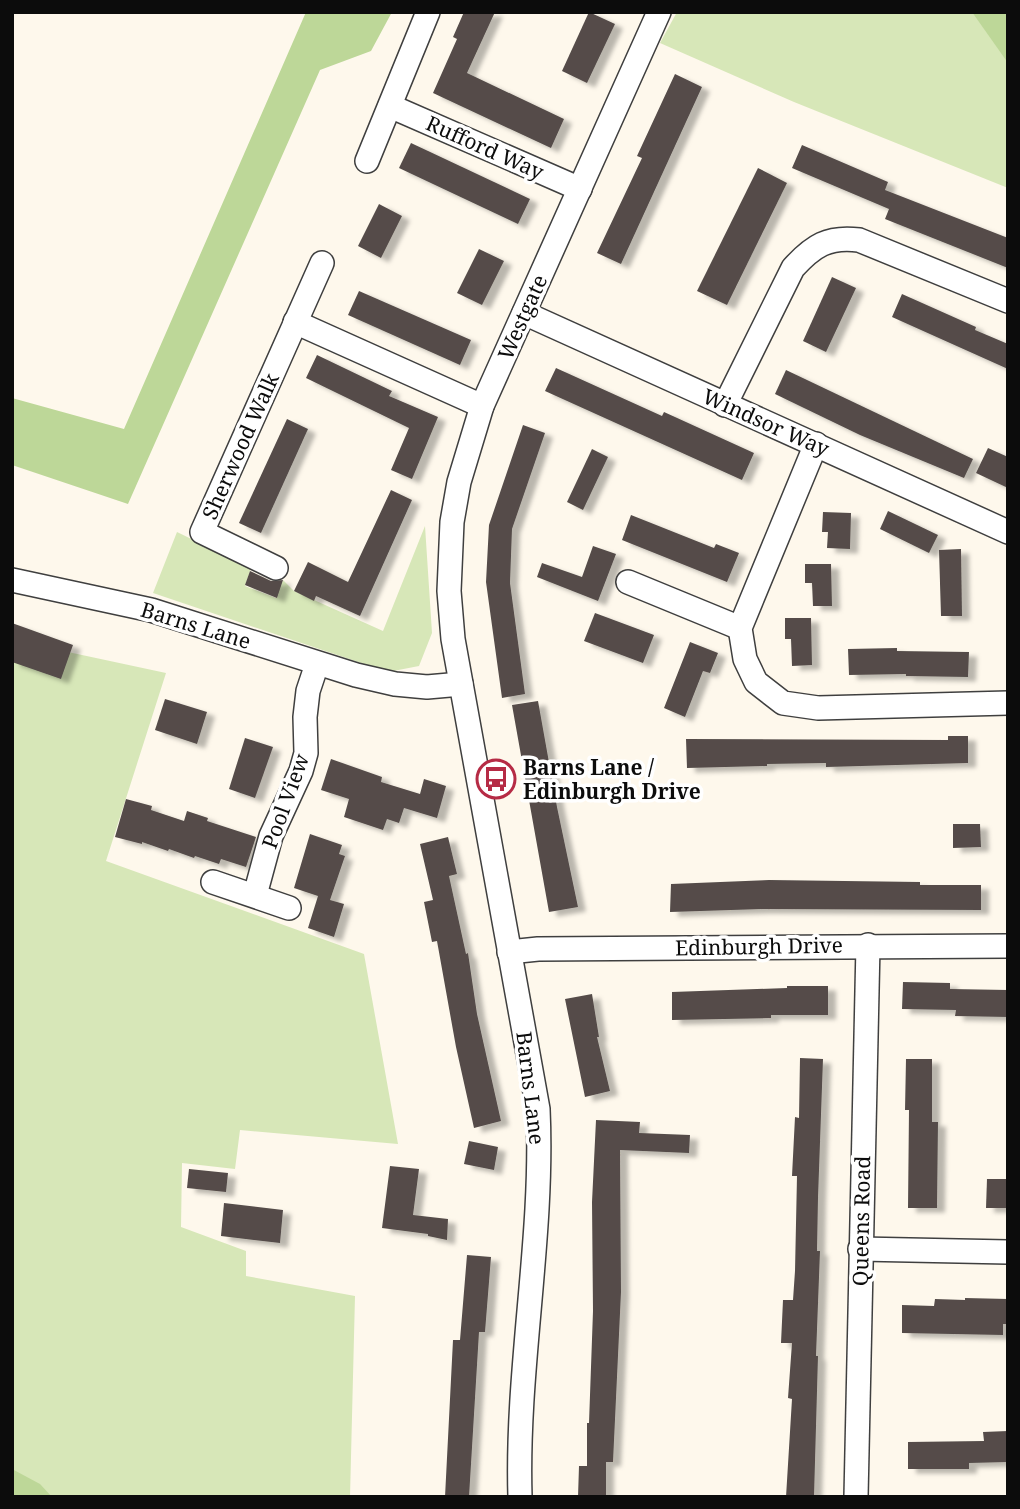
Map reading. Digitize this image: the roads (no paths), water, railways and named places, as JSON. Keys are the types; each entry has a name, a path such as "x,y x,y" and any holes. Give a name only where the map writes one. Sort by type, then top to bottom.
{"street":[{"path":"367,161 428,12"},
{"name":"Westgate","path":"453,639 449,591 452,522 459,482 482,406 659,12"},
{"name":"Rufford Way","path":"390,106 580,189"},
{"path":"725,405 793,268 805,255 828,241 843,238 859,240 1008,301"},
{"name":"Sherwood Walk","path":"276,568 202,532 322,263"},
{"name":"Windsor Way","path":"524,313 1008,532"},
{"path":"295,322 482,406"},
{"path":"816,444 740,628 745,659 756,682 783,703 818,708 1008,703"},
{"name":"Barns Lane","path":"12,580 151,610 317,664 395,684 427,687 461,684"},
{"path":"627,583 740,628"},
{"name":"Barns Lane","path":"453,639 534,1083 540,1140 520,1497"},
{"name":"Pool View","path":"255,895 271,836 301,771 306,753 306,704 317,664"},
{"path":"213,882 289,908"},
{"name":"Edinburgh Drive","path":"509,952 538,949 868,945 1008,946"},
{"name":"Queens Road","path":"856,1497 868,945"},
{"path":"860,1249 1008,1252"}],"place":[{"name":"Barns Lane / Edinburgh Drive","path":"496,779"}]}
